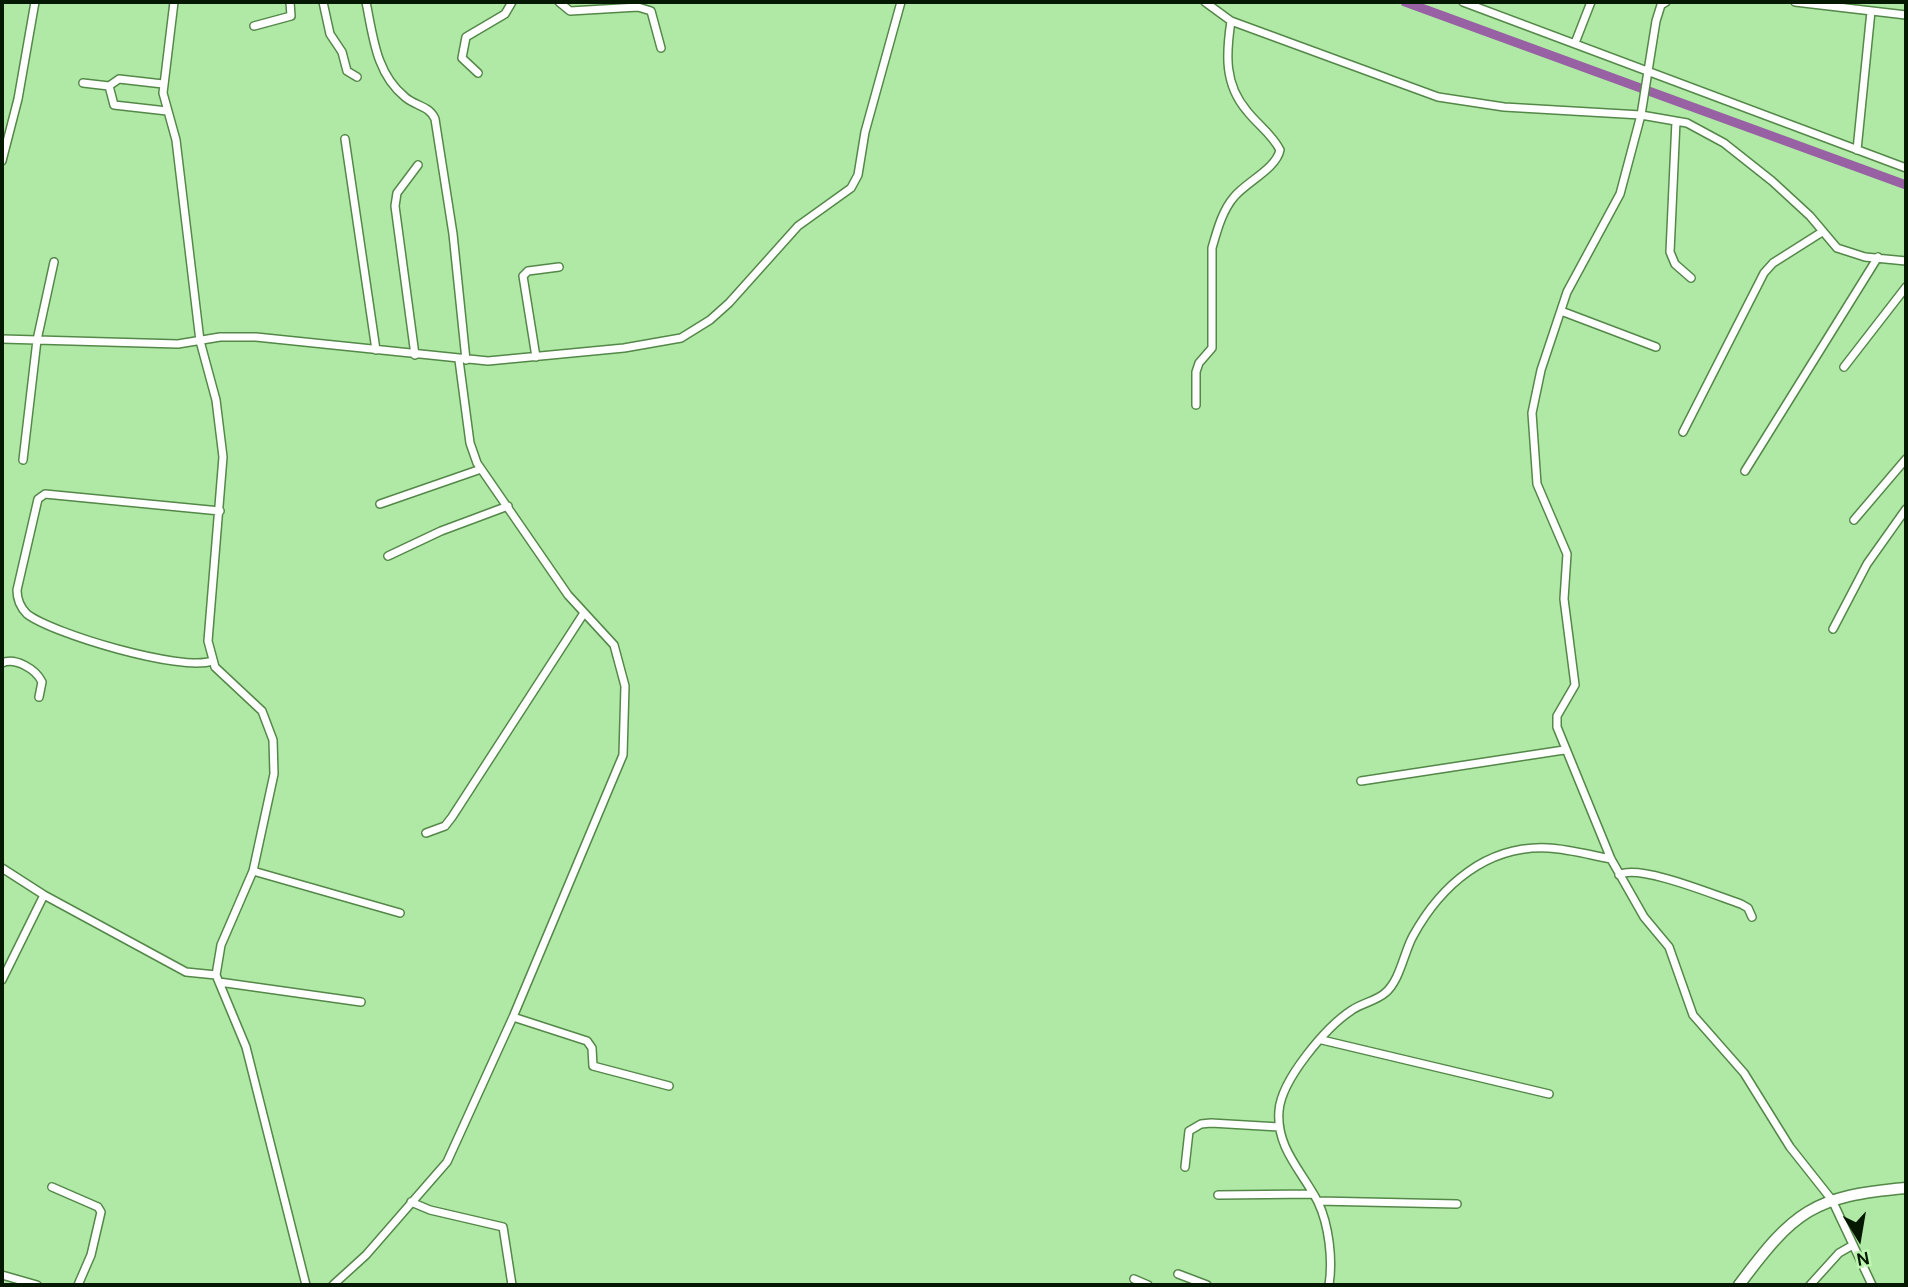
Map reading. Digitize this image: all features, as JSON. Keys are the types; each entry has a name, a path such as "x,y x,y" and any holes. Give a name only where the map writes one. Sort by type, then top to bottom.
{"street":[{"path":"2,161 18,99 35,2"},
{"path":"174,2 163,85 179,159 200,341 221,429 220,511 208,641 212,661 262,711 273,740 274,774 253,871 220,945 218,978 246,1047 306,1285"},
{"path":"254,26 291,16 290,2"},
{"path":"323,2 330,34 342,52 347,71 357,77"},
{"path":"333,1285 354,1268 447,1162 513,1017 623,755 625,686 620,656 607,636 553,575 471,450 453,234 435,119 432,112 406,99 390,83 378,59 366,2"},
{"path":"478,73 462,58 466,37 505,14 512,2"},
{"path":"559,2 570,11 638,7 651,11 661,48"},
{"path":"2,339 178,344 220,337 256,337 463,360 536,357 669,342 696,330 729,303 798,226 851,188 858,175 865,132 901,2"},
{"path":"1205,2 1231,21 1438,97 1504,107 1641,115 1694,126 1724,143 1795,200 1837,248 1865,257 1906,261"},
{"path":"1463,2 1906,168"},
{"path":"1575,43 1591,2"},
{"path":"1666,2 1661,5 1657,21 1641,115 1620,194 1606,224 1581,263 1561,311 1541,370 1532,413 1537,484 1567,554 1563,599 1575,677 1572,694 1557,716 1564,750 1611,859 1644,917 1669,947 1693,1015 1744,1073 1790,1147 1832,1200 1872,1285"},
{"path":"1795,2 1906,15"},
{"path":"1857,150 1871,11"},
{"path":"1196,405 1196,372 1212,348 1212,248 1216,233 1234,197 1275,160 1280,150 1275,140 1247,111 1232,86 1227,62 1231,21"},
{"path":"83,83 108,86 120,79 163,85"},
{"path":"108,86 114,105 167,111"},
{"path":"1676,121 1670,252 1675,264 1691,278"},
{"path":"345,139 376,350"},
{"path":"415,355 395,206 397,193 418,165"},
{"path":"1683,432 1765,273 1773,263 1822,232"},
{"path":"1745,471 1878,257"},
{"path":"23,460 37,340 54,262"},
{"path":"536,357 523,276 528,271 559,267"},
{"path":"1844,367 1906,287"},
{"path":"1561,311 1656,347"},
{"path":"1854,520 1906,459"},
{"path":"380,504 481,469"},
{"path":"212,661 189,664 68,633 28,614 19,602 17,590 38,499 45,494 220,511"},
{"path":"388,556 441,531 508,506"},
{"path":"1833,629 1867,564 1906,509"},
{"path":"426,834 445,826 452,817 584,613"},
{"path":"2,663 9,661 33,669 42,682 39,697"},
{"path":"1361,782 1564,750"},
{"path":"1329,1285 1328,1240 1315,1198 1288,1153 1279,1127 1279,1109 1284,1087 1322,1040 1350,1011 1386,993 1413,935 1436,902 1446,889 1475,866 1495,857 1530,849 1561,849 1611,859"},
{"path":"2,868 44,895 186,972 361,1002"},
{"path":"253,871 400,914"},
{"path":"1619,875 1631,871 1660,878 1745,906 1752,917"},
{"path":"2,980 44,895"},
{"path":"513,1017 587,1041 592,1048 593,1066 670,1086"},
{"path":"1322,1040 1549,1094"},
{"path":"1185,1167 1189,1132 1201,1124 1279,1127"},
{"path":"52,1187 98,1207 101,1212 91,1255 78,1285"},
{"path":"1740,1285 1788,1227 1811,1208 1832,1200 1906,1188"},
{"path":"1218,1195 1457,1203"},
{"path":"411,1202 430,1210 503,1227 512,1285"},
{"path":"1810,1285 1839,1254 1853,1245"},
{"path":"1178,1274 1207,1285"},
{"path":"2,1275 37,1285"},
{"path":"1134,1279 1149,1285"}],"waterway":[{"path":"1405,2 1906,185"}]}
